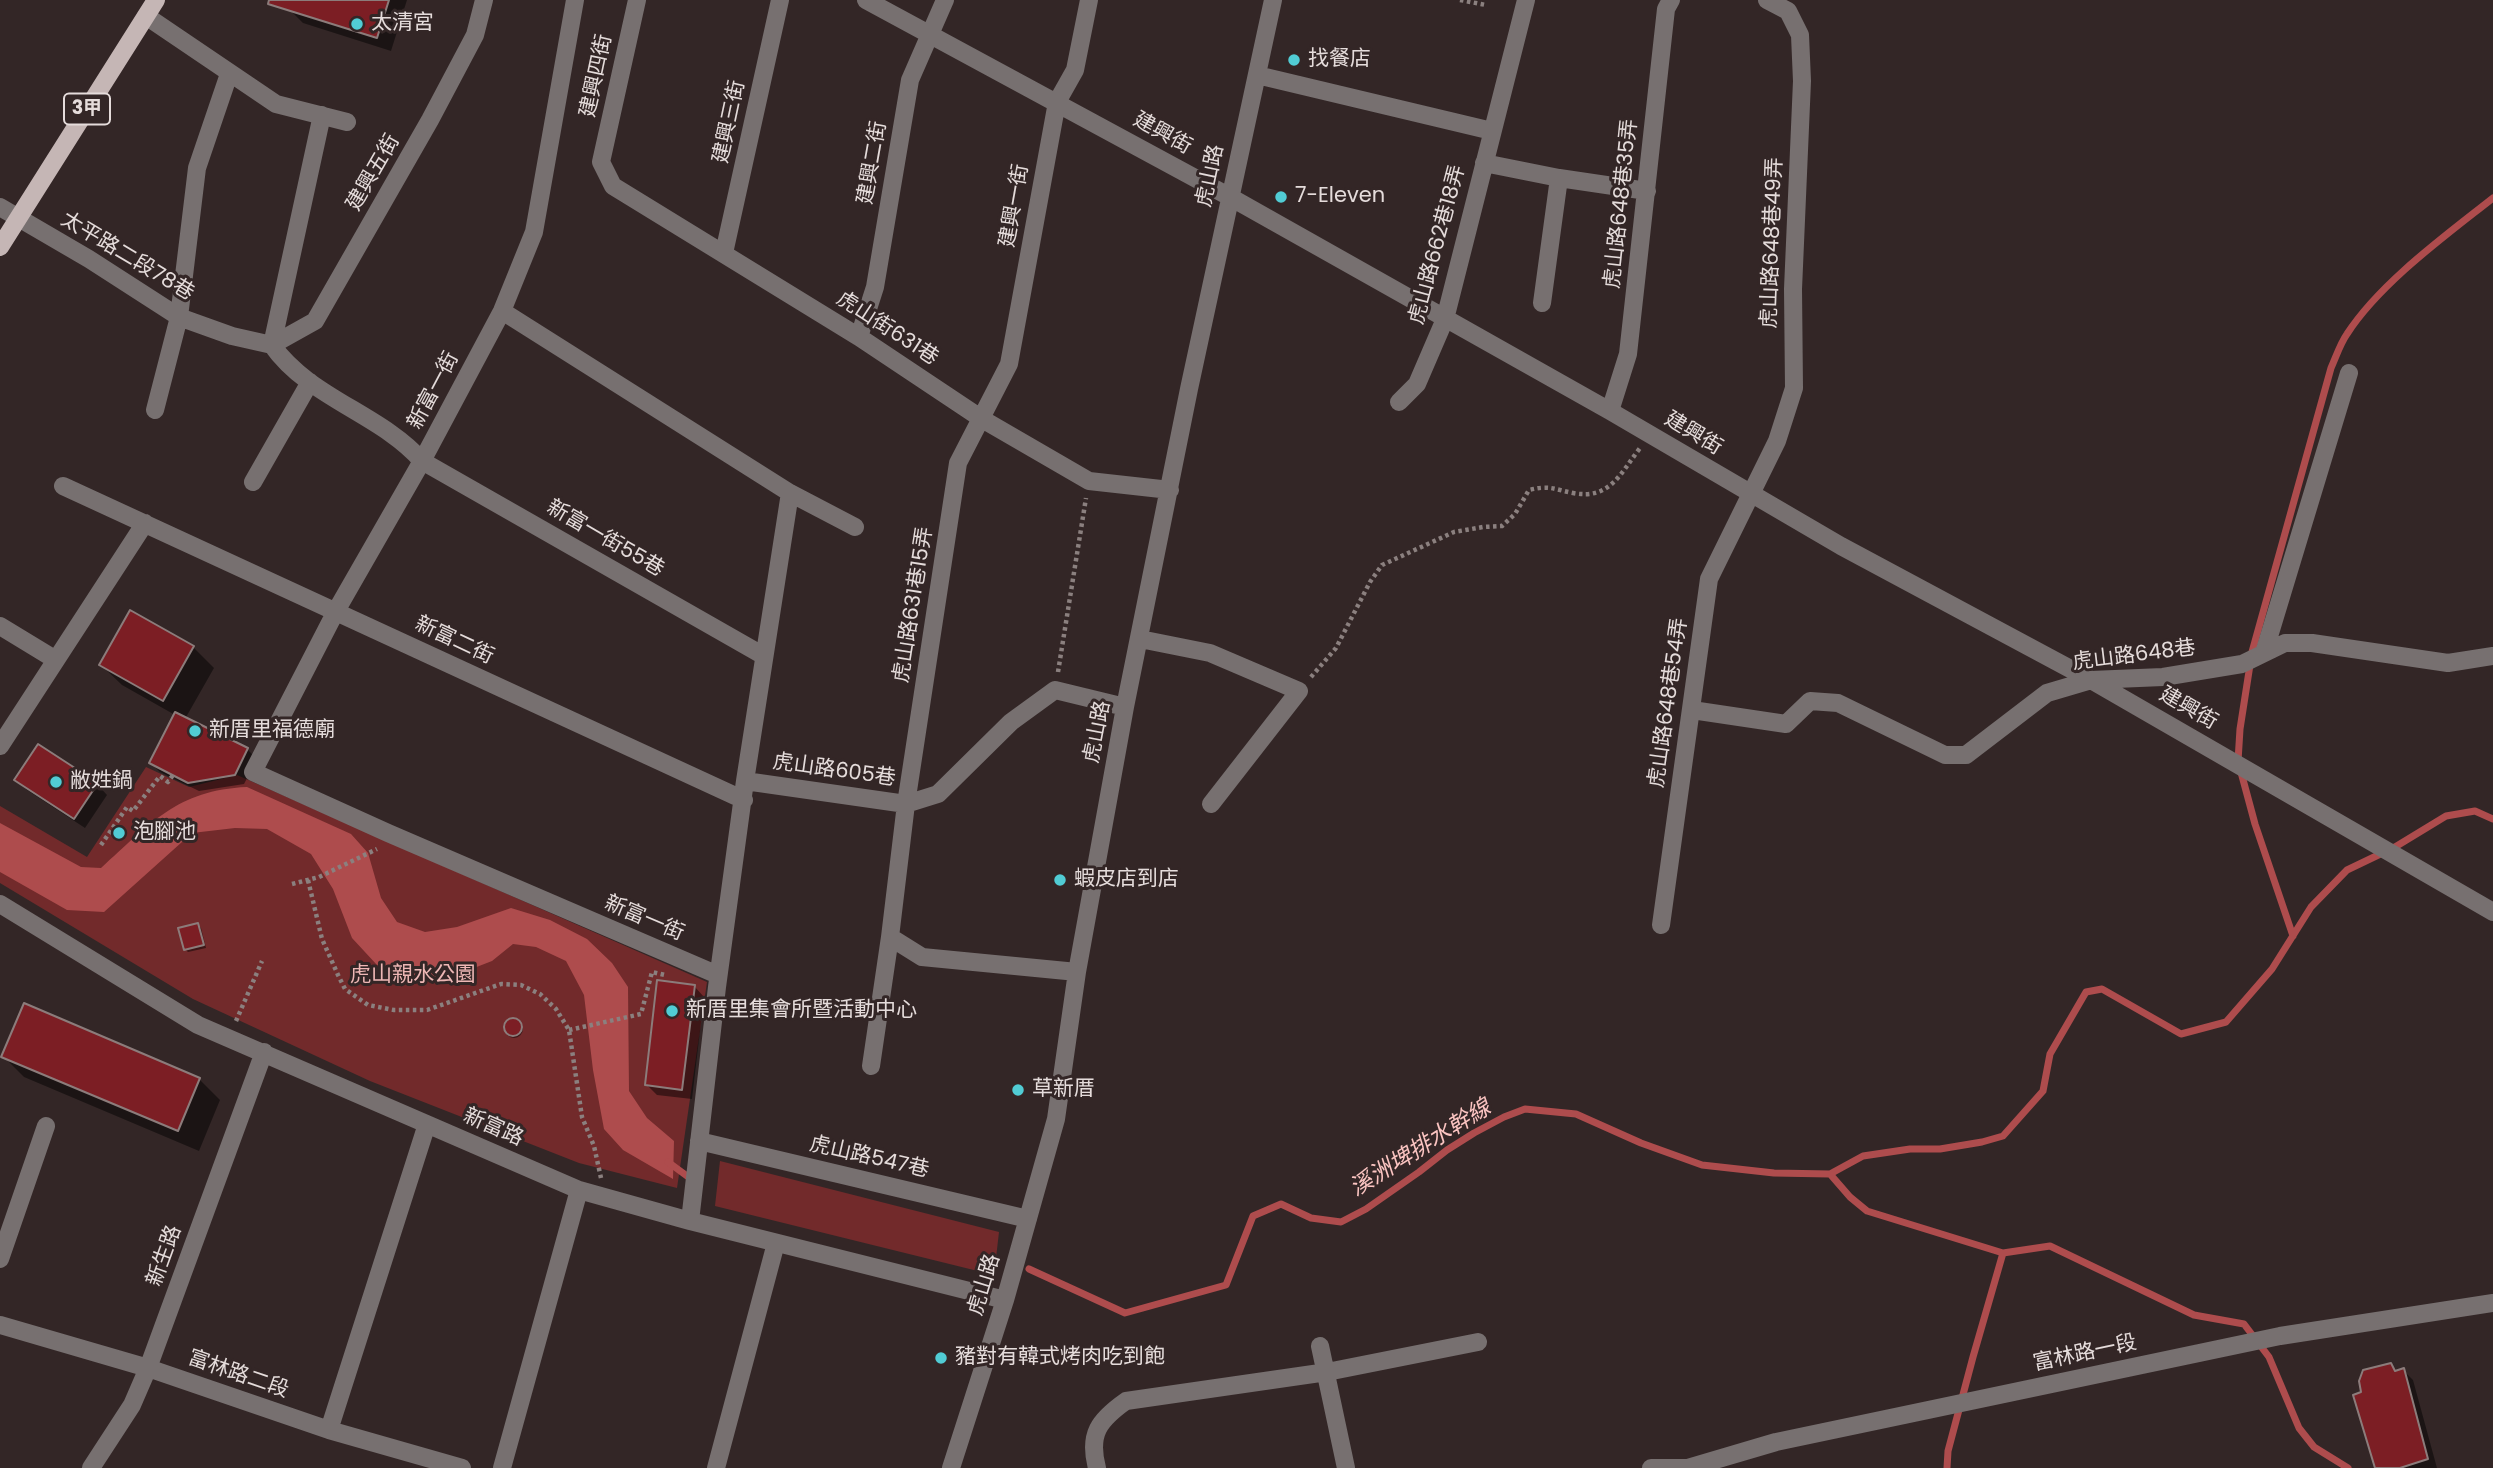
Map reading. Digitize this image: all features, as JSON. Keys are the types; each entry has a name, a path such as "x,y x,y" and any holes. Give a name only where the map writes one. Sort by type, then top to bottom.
{"main road":[{"name":"3甲","path":"0,247 156,0"}],"street":[{"name":"建興五街","path":"272,345 315,321 475,36 484,0"},
{"name":"新富一街","path":"575,0 534,232 502,311 422,461 336,611 253,772 400,839 718,975"},
{"name":"建興四街","path":"601,162 637,0"},
{"name":"建興三街","path":"724,253 780,0"},
{"name":"建興街","path":"866,0 1230,197 1610,411 1752,496 2091,680 2493,912"},
{"name":"建興二街","path":"859,337 875,286 910,80 945,0"},
{"name":"建興一街","path":"982,419 1009,364 1057,102 1075,71 1089,0"},
{"name":"虎山路","path":"951,1468 1005,1300 1056,1119 1077,972 1125,707 1189,388 1273,0"},
{"name":"虎山路662巷18弄","path":"1399,402 1418,384 1445,319 1526,0"},
{"name":"虎山路648巷35弄","path":"1610,411 1628,354 1666,9 1671,0"},
{"name":"虎山路648巷49弄","path":"1752,496 1777,441 1794,387 1793,289 1802,81 1800,35 1788,11 1767,0"},
{"path":"146,16 276,104 347,121"},
{"path":"155,410 179,317 197,169 229,74"},
{"path":"1257,75 1492,131"},
{"path":"321,115 272,345 310,382 408,445 422,461"},
{"name":"虎山街631巷","path":"601,162 613,186 859,337 982,419 1088,481 1170,491"},
{"path":"1484,163 1647,191"},
{"path":"1542,303 1559,178"},
{"name":"太平路二段78巷","path":"0,207 179,317 232,336 272,345"},
{"path":"502,311 790,493 855,527"},
{"path":"2263,654 2349,373"},
{"path":"253,482 310,382"},
{"name":"虎山路631巷15弄","path":"871,1066 906,804 958,463 982,419"},
{"name":"新富一街55巷","path":"422,461 764,656"},
{"name":"新富二街","path":"63,486 744,800"},
{"path":"690,1222 718,975 790,493"},
{"name":"虎山路648巷54弄","path":"1661,925 1709,579 1752,496"},
{"path":"0,746 145,523"},
{"path":"0,626 56,660"},
{"path":"1140,639 1210,653 1300,691 1211,804"},
{"name":"虎山路648巷","path":"1692,709 1786,724 1810,701 1838,703 1945,755 1966,755 2047,693 2091,680 2163,677 2242,664 2286,643 2312,643 2448,663 2493,656"},
{"path":"1055,690 1125,707"},
{"name":"虎山路605巷","path":"745,781 906,804 938,794 1011,722 1055,690"},
{"name":"新富路","path":"0,904 198,1025 579,1190 690,1222 1005,1300"},
{"path":"890,937 922,957 1077,972"},
{"name":"新生路","path":"91,1468 132,1405 148,1368 264,1052"},
{"path":"329,1430 427,1124"},
{"path":"0,1259 46,1126"},
{"name":"虎山路547巷","path":"699,1141 1028,1219"},
{"path":"502,1468 579,1190"},
{"path":"716,1468 776,1243"},
{"name":"富林路一段","path":"1651,1468 1689,1468 1776,1442 2280,1336 2493,1303"},
{"name":"富林路二段","path":"0,1325 148,1368 329,1430 462,1468"},
{"path":"1097,1468 1093,1452 1095,1433 1107,1414 1126,1401 1327,1372 1478,1342"},
{"path":"1320,1346 1346,1468"}],"path":[{"path":"1460,0 1486,5"},
{"path":"1300,691 1336,648 1370,582 1382,565 1454,532 1502,526 1515,514 1530,490 1546,486 1575,493 1597,494 1612,484 1651,435"},
{"path":"1055,690 1088,481"},
{"path":"101,845 127,807 133,811 160,776 169,782 173,775"},
{"path":"292,884 319,877 377,849"},
{"path":"308,880 322,939 338,975 345,989 368,1005 394,1010 427,1010 501,984 522,985 540,994 556,1009 569,1030 582,1117 594,1146 607,1198"},
{"path":"228,1038 262,961"},
{"path":"569,1030 640,1014 652,972 678,978"}],"green space":[{"name":"虎山親水公園","path":"146,767 189,787 237,775 707,982 677,1188 579,1163 370,1081 193,999 0,883 0,806 87,857"},
{"path":"720,1161 999,1232 994,1275 715,1206"}],"shaded area":[{"path":"247,787 351,834 368,853 381,898 397,922 425,932 457,927 511,908 550,920 587,939 612,963 628,987 629,1091 647,1118 674,1141 673,1179 623,1150 604,1129 593,1070 584,995 566,961 536,947 513,944 492,961 456,975 411,979 377,965 352,938 333,889 311,854 267,829 235,828 192,833 104,912 67,910 0,872 0,823 81,867 101,868 150,824 183,802 223,790"}],"building":[{"name":"太清宮","path":"269,0 389,0 377,38 268,4"},
{"path":"130,610 194,646 163,701 99,665"},
{"path":"175,712 248,748 235,775 188,783 149,763"},
{"name":"敝姓鍋","path":"38,744 98,783 74,819 14,780"},
{"path":"198,923 204,945 184,950 178,928"},
{"name":"新厝里集會所暨活動中心","path":"657,980 695,985 682,1090 645,1085"},
{"path":"24,1003 200,1078 178,1131 1,1057"},
{"path":"513,1018 521,1023 522,1027 517,1035 513,1036 505,1031 504,1027 509,1019"},
{"path":"2391,1363 2395,1371 2404,1368 2428,1459 2400,1468 2375,1468 2353,1395 2361,1392 2359,1381 2363,1370"}],"waterway":[{"path":"2293,936 2255,824 2238,761 2252,652 2331,368 2342,342 2361,315 2395,279 2434,244 2493,198"},
{"name":"溪洲埤排水幹線","path":"1029,1269 1125,1313 1226,1285 1253,1216 1281,1204 1311,1218 1341,1222 1366,1209 1474,1133 1525,1109 1576,1114 1641,1143 1702,1165 1774,1173 1830,1174 1863,1156 1910,1149 1940,1149 2003,1136 2043,1091 2050,1054 2086,992 2102,989 2181,1034 2226,1022 2272,969 2311,907 2347,870 2395,847 2446,816 2475,811 2493,819"},
{"path":"668,1162 687,1176"},
{"path":"1830,1174 1850,1197 1867,1211 2003,1253 2050,1246 2194,1315 2244,1324 2269,1357 2299,1428 2314,1447 2348,1468"},
{"path":"1947,1468 1948,1451 2003,1253"}],"place":[{"name":"太清宮","path":"357,24"},
{"name":"找餐店","path":"1294,60"},
{"name":"7-Eleven","path":"1281,197"},
{"name":"新厝里福德廟","path":"195,731"},
{"name":"敝姓鍋","path":"56,782"},
{"name":"泡腳池","path":"119,833"},
{"name":"蝦皮店到店","path":"1060,880"},
{"name":"新厝里集會所暨活動中心","path":"672,1011"},
{"name":"草新厝","path":"1018,1090"},
{"name":"豬對有韓式烤肉吃到飽","path":"941,1358"}]}
